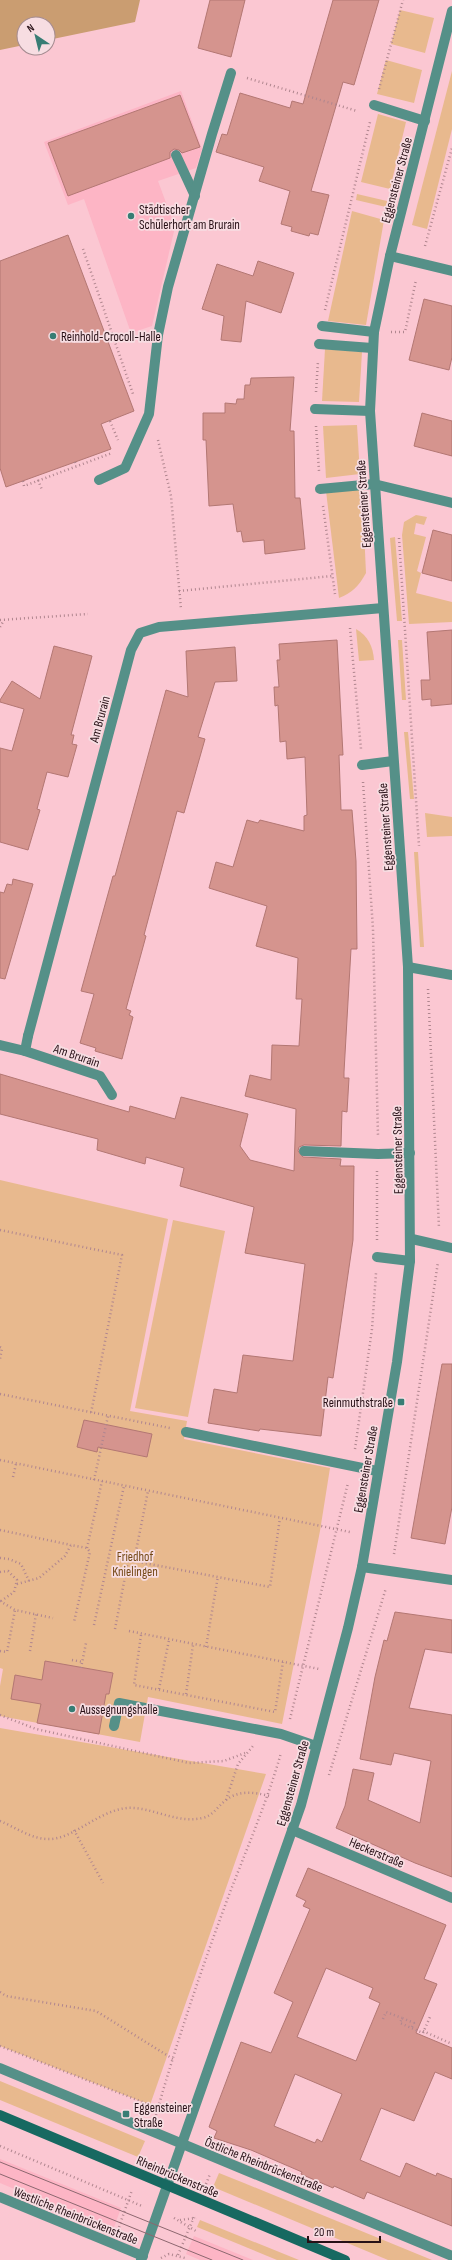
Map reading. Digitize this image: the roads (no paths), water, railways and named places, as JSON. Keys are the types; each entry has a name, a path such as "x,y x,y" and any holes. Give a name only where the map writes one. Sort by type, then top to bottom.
{"main road":[{"name":"Rheinbrückenstraße","path":"0,2115 345,2260"}],"street":[{"name":"Eggensteiner Straße","path":"142,2258 292,1830 316,1746 362,1567 396,1362 410,1261 412,1239 408,967 374,484 370,411 372,348 390,256 452,11"},
{"path":"99,480 125,468 149,414 158,334 168,287 231,73"},
{"path":"374,105 425,121"},
{"path":"176,155 195,196"},
{"path":"390,256 452,271"},
{"path":"322,326 374,332"},
{"path":"319,344 372,348"},
{"path":"315,409 370,411"},
{"path":"320,489 374,484 452,503"},
{"name":"Am Brurain","path":"25,1051 131,650 140,633 148,629 182,624 383,608"},
{"path":"362,765 393,761"},
{"path":"408,967 452,975"},
{"name":"Am Brurain","path":"0,1044 100,1076 112,1095"},
{"path":"304,1151 378,1154 410,1153"},
{"path":"412,1239 452,1248"},
{"path":"377,1257 410,1261"},
{"path":"186,1432 377,1471"},
{"path":"362,1567 452,1580"},
{"path":"114,1726 119,1703 284,1735 316,1746"},
{"name":"Heckerstraße","path":"292,1830 452,1898"},
{"name":"Östliche Rheinbrückenstraße","path":"0,2068 452,2256"},
{"name":"Westliche Rheinbrückenstraße","path":"0,2197 113,2244 142,2258"}],"tram line":[{"path":"0,2162 243,2260"},
{"path":"0,2174 212,2260"}],"place":[{"name":"Städtischer Schülerhort am Brurain","path":"131,216"},
{"name":"Reinhold-Crocoll-Halle","path":"53,336"},
{"name":"Reinmuthstraße","path":"401,1402"},
{"name":"Aussegnungshalle","path":"72,1709"},
{"name":"Eggensteiner Straße","path":"126,2114"}],"park label":[{"name":"Friedhof Knielingen","path":"135,1564"}]}
